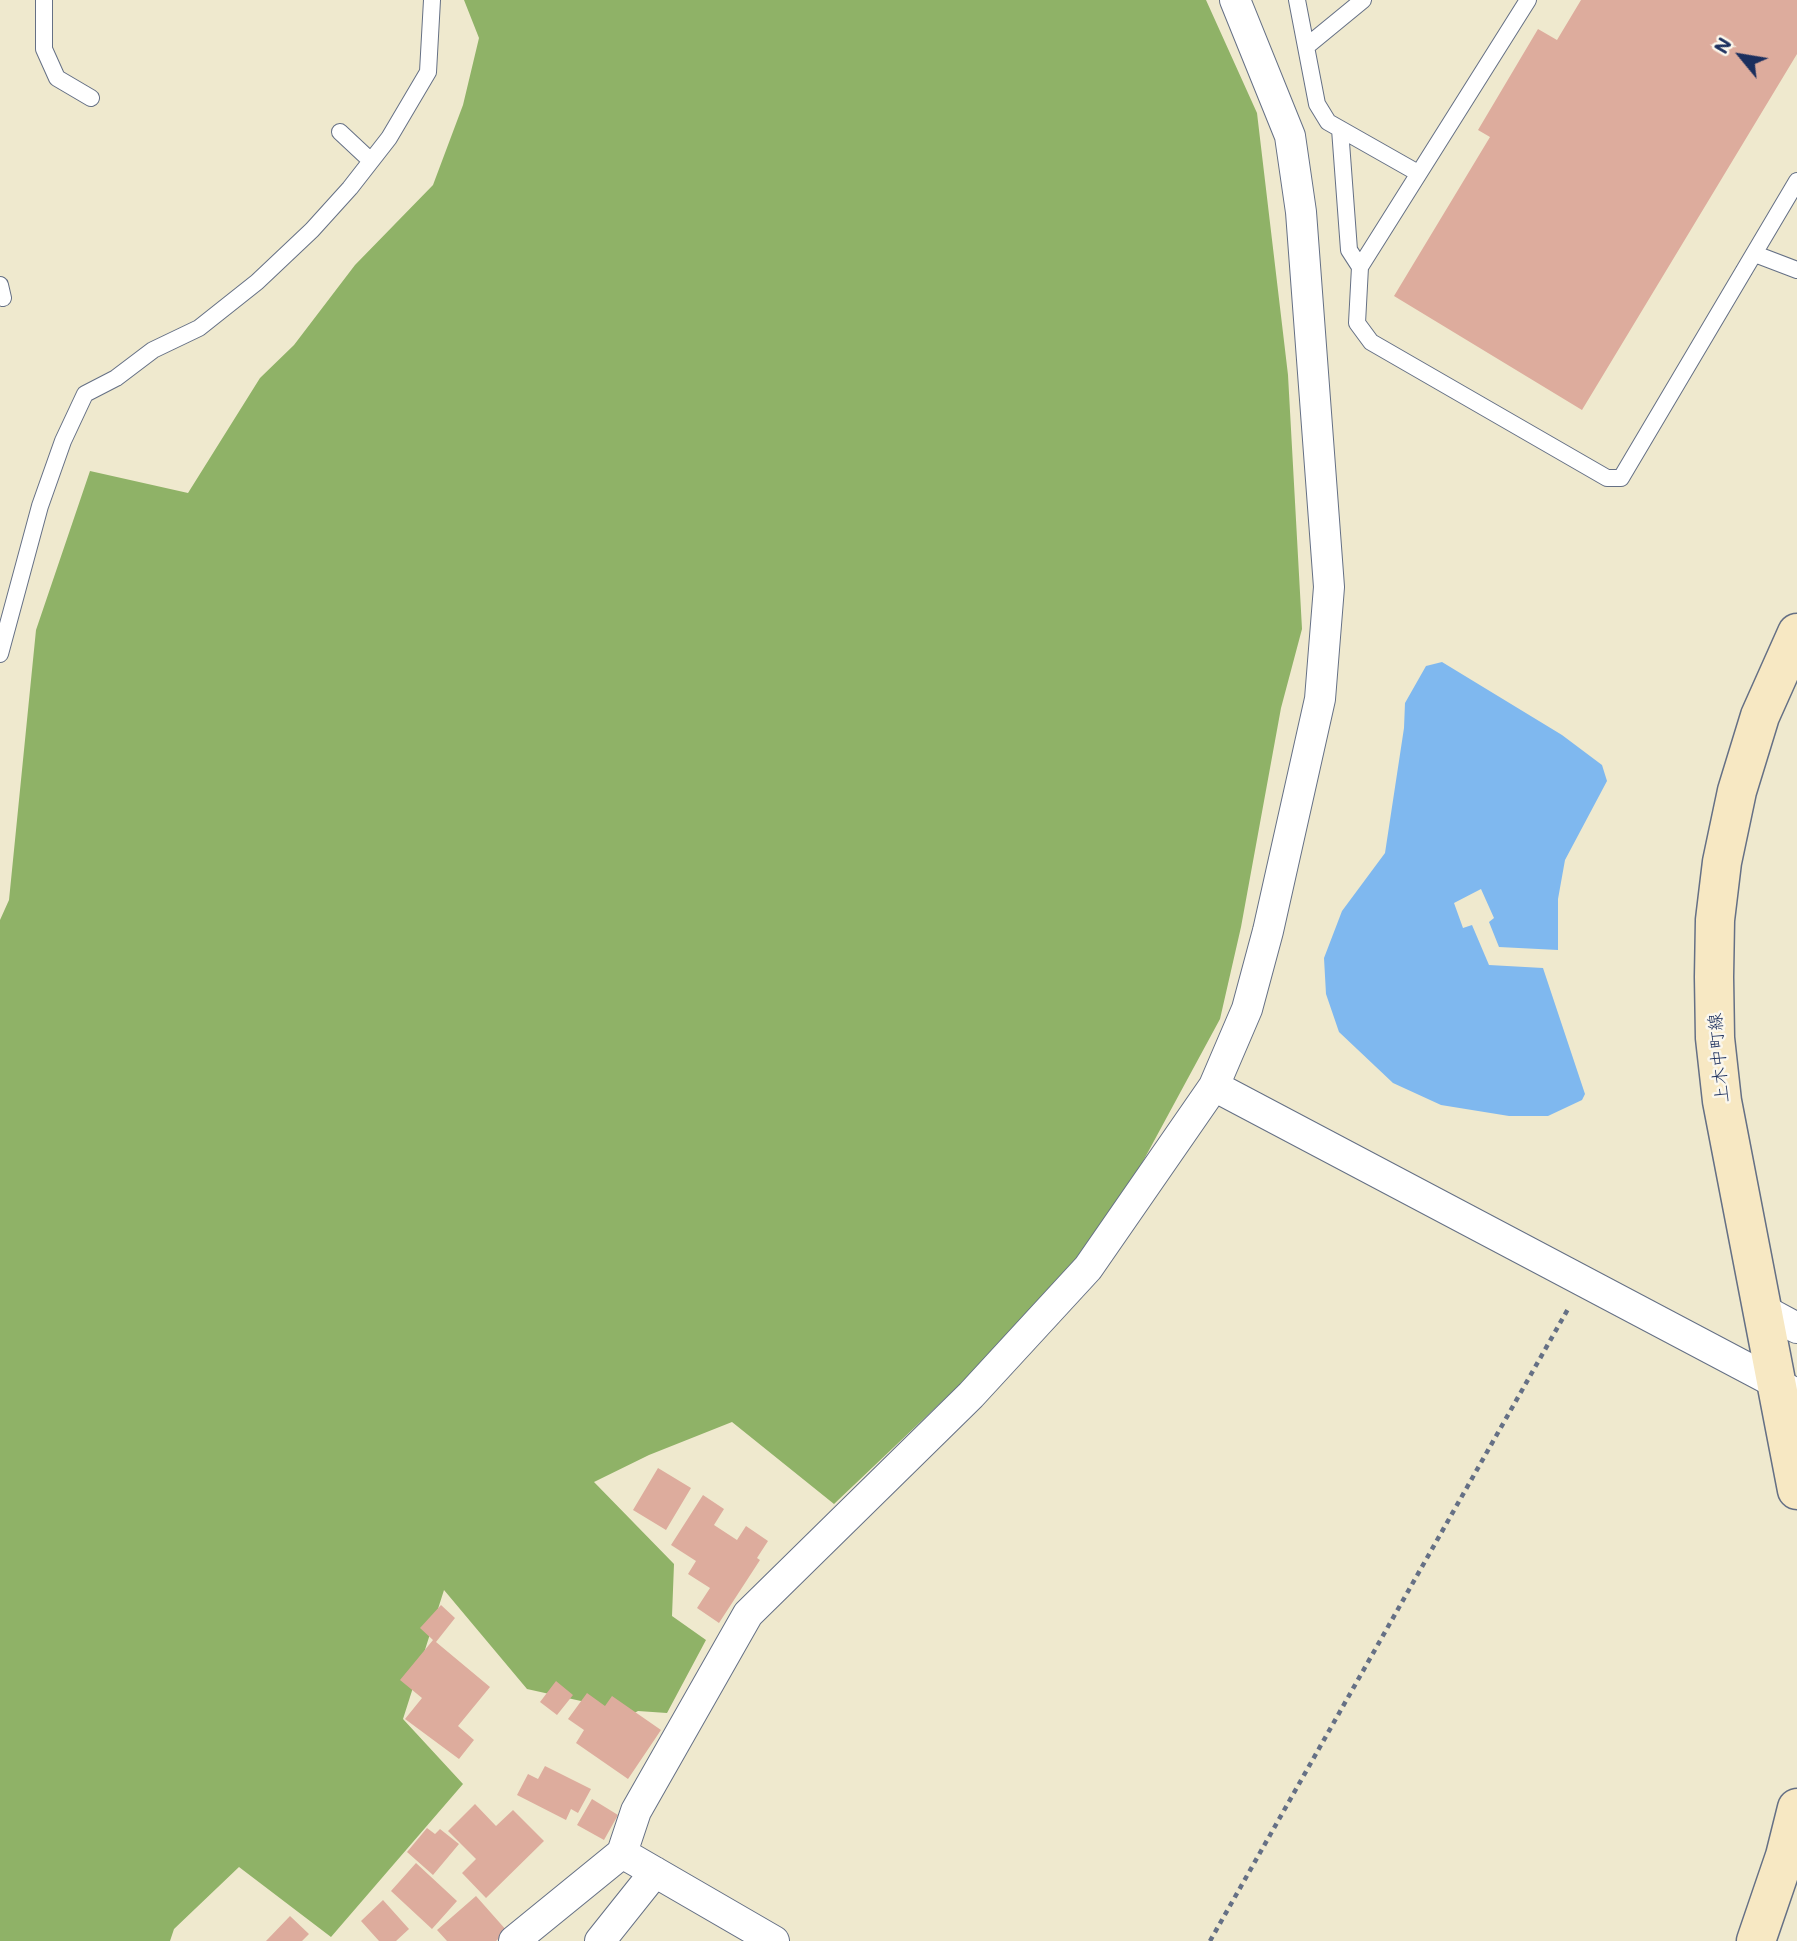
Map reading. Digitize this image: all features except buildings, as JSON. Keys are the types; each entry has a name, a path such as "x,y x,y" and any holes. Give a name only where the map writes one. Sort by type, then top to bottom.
{"main road":[{"name":"上木中町線","path":"1797,633 1760,716 1737,791 1722,862 1715,920 1715,1038 1721,1101 1760,1308 1788,1389 1797,1490"},
{"path":"1756,1941 1785,1856 1797,1808"}],"street":[{"path":"514,1941 622,1853 636,1811 748,1614 1029,1335 1088,1268 1214,1086 1247,1009 1283,867 1320,699 1329,587 1300,212 1290,136 1235,0"},
{"path":"1214,1086 1788,1389"},
{"path":"1760,1308 1797,1328"},
{"path":"622,1853 774,1941"},
{"path":"600,1941 655,1872"}],"lane":[{"path":"44,0 44,49 57,78 91,98"},
{"path":"0,654 40,506 63,442 85,394 116,378 153,350 199,328 257,282 312,230 371,161 410,106 428,72 432,0"},
{"path":"1297,0 1317,104 1328,122 1418,173"},
{"path":"1307,46 1363,0"},
{"path":"1528,0 1360,267 1357,323 1371,342 1608,478 1620,478 1797,181"},
{"path":"1340,129 1349,250 1360,267"},
{"path":"340,132 371,161"},
{"path":"1755,254 1797,270"}],"path":[{"path":"1210,1941 1584,1281"}],"green space":[{"path":"464,0 1206,0 1257,113 1288,375 1302,629 1281,708 1241,927 1220,1019 1128,1189 1034,1314 834,1504 732,1422 649,1455 594,1482 674,1564 672,1616 706,1640 667,1713 638,1711 612,1725 581,1701 527,1689 444,1590 403,1719 463,1784 331,1937 239,1867 174,1929 170,1941 0,1941 0,920 9,900 36,630 90,471 188,493 260,378 294,345 355,265 433,185 463,105 479,38"}],"water":[{"path":"1442,662 1562,735 1602,765 1607,781 1565,860 1558,899 1558,950 1499,947 1489,922 1494,918 1481,889 1454,903 1463,928 1472,925 1489,965 1543,968 1585,1094 1582,1100 1548,1116 1509,1116 1441,1105 1393,1083 1339,1032 1326,994 1324,958 1342,911 1385,853 1404,728 1405,703 1426,666"}]}
